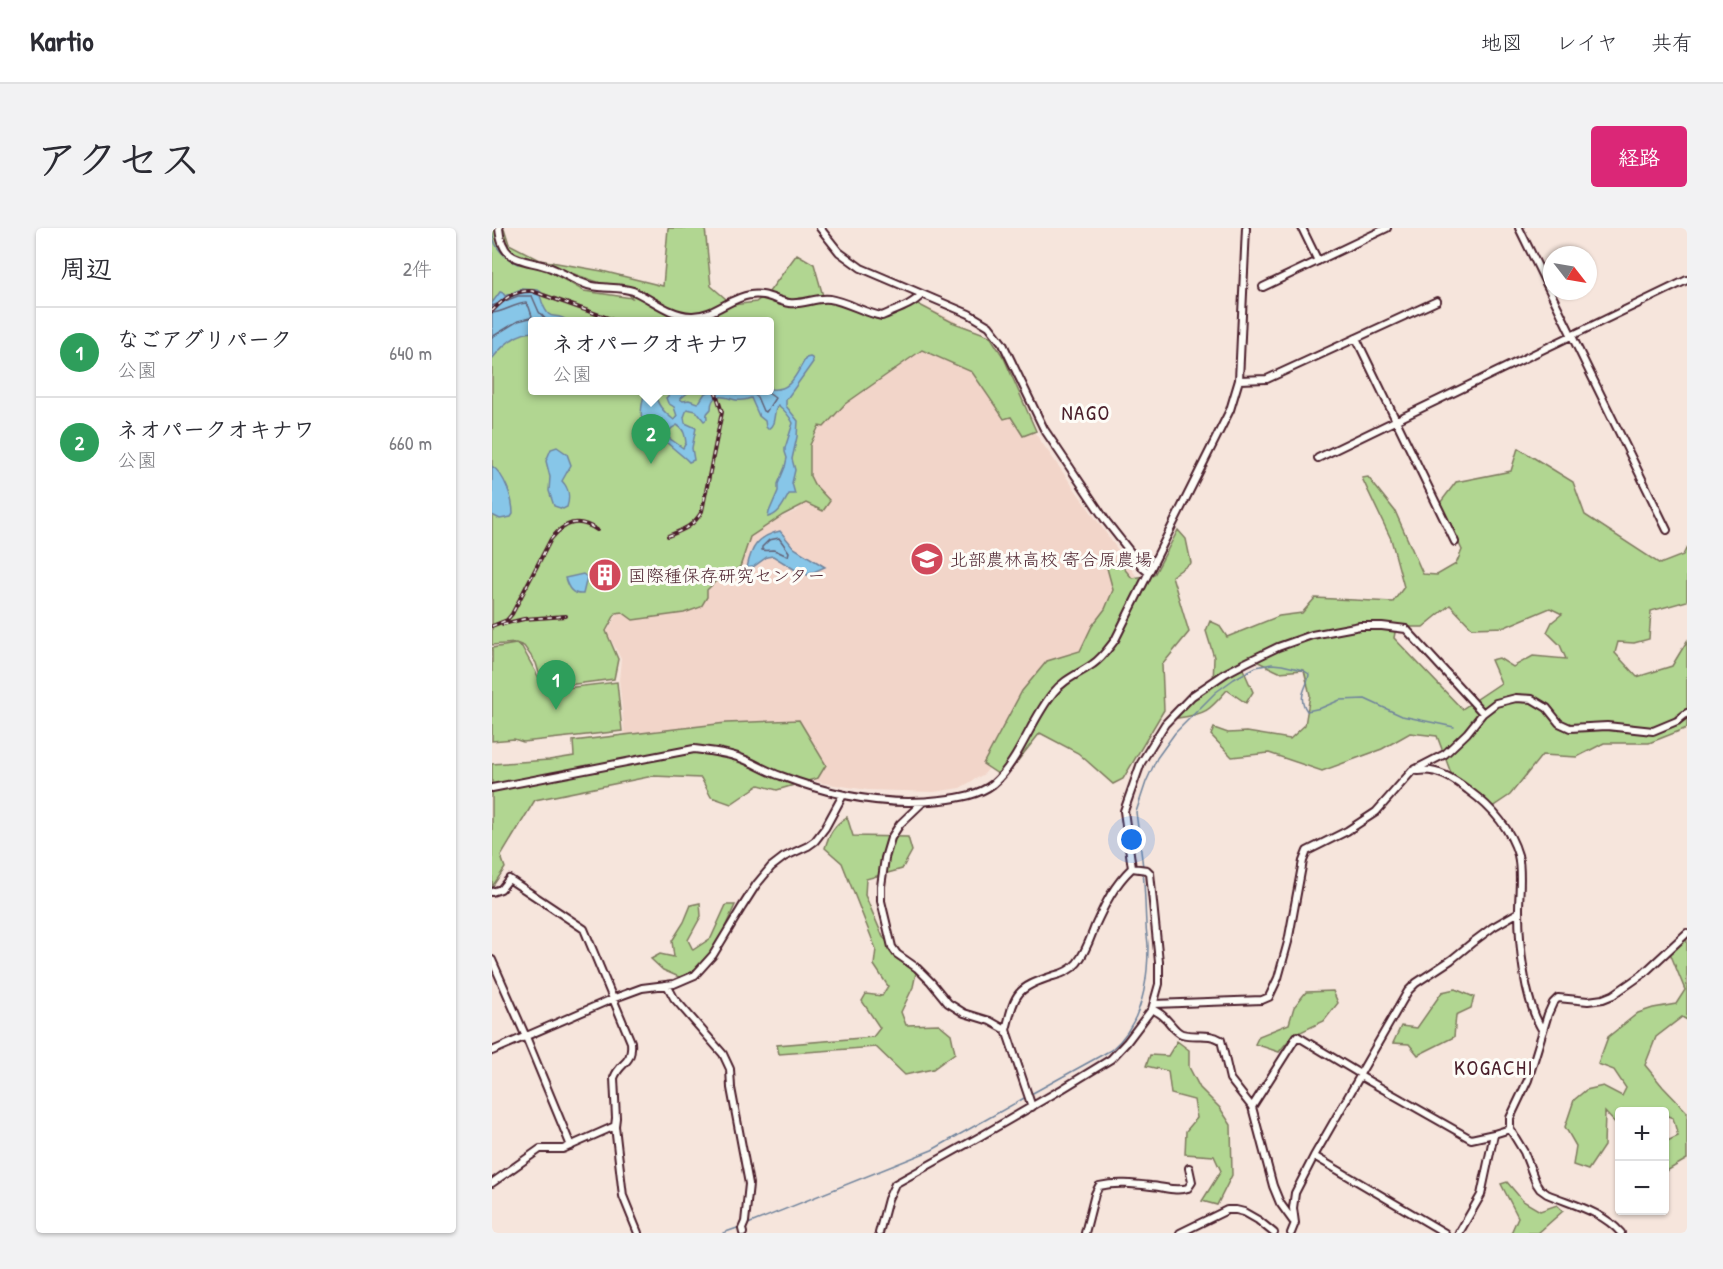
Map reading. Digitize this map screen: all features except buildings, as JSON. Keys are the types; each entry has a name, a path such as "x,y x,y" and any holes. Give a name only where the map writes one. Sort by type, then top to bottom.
{"street":[{"path":"499,228 503,246 511,255 522,261 548,267 593,286 632,291 671,312 690,316 711,312 737,299 760,294 787,303 799,304 827,298 882,316 918,299 922,294"},
{"path":"820,228 839,252 861,268 980,320 996,333 1010,356 1044,429 1106,520 1148,572"},
{"path":"492,788 694,749 742,759 785,778 843,795 897,802 923,802 957,798 986,789 1003,774 1053,693 1068,678 1095,663 1107,651 1230,410 1239,380 1246,228"},
{"path":"1302,228 1318,261"},
{"path":"1263,287 1387,228"},
{"path":"1519,228 1667,530"},
{"path":"1318,458 1687,280"},
{"path":"1239,380 1267,379 1437,301"},
{"path":"1356,338 1455,543"},
{"path":"1132,868 1124,811 1141,763 1166,724 1181,706 1201,690 1226,673 1278,647 1312,635 1360,626 1406,629 1483,712"},
{"path":"1153,1006 1262,1000 1269,997 1278,978 1288,942 1303,861 1307,851 1347,831 1376,812 1412,771 1445,754 1467,733 1483,712 1493,705 1516,698 1532,699 1548,708 1559,723 1570,728 1607,726 1653,730 1677,721 1687,713"},
{"path":"1412,771 1427,770 1441,773 1467,788 1497,814 1517,852 1520,866 1519,912 1522,964 1537,1021 1543,1030"},
{"path":"492,1051 612,999 642,988 683,982 695,975 713,955 756,885 776,862 815,841 843,795"},
{"path":"923,802 900,824 891,838 885,858 881,902 892,947 897,954 917,968 948,1003 1006,1030"},
{"path":"879,1233 888,1199 895,1184 1032,1107 1111,1059 1127,1042 1153,1006 1159,984 1150,873 1147,870 1132,868 1121,878 1111,892 1089,944 1079,961 1071,969 1034,982 1020,991 1012,1004 1006,1030 1032,1107"},
{"path":"492,892 501,889 510,879 584,929 631,1042 632,1052 614,1078 615,1125 623,1196 638,1233"},
{"path":"1292,1233 1295,1223 1293,1208 1295,1193 1408,991 1493,927 1519,912"},
{"path":"1621,1233 1601,1216 1540,1189 1524,1152 1510,1129 1510,1118 1528,1080 1553,1003 1558,998 1588,1001 1613,995 1643,974 1687,933"},
{"path":"492,960 571,1146"},
{"path":"667,986 674,998 723,1054 730,1069 730,1088 749,1184 743,1233"},
{"path":"1153,1006 1177,1031 1183,1034 1216,1037 1221,1040 1230,1079 1252,1107 1273,1186 1280,1203 1295,1223"},
{"path":"1252,1107 1297,1036 1471,1139 1510,1129"},
{"path":"492,1183 540,1149 563,1149 615,1125"},
{"path":"1459,1233 1481,1195 1494,1134"},
{"path":"1314,1156 1445,1233"},
{"path":"1085,1233 1099,1186 1112,1183 1180,1190 1188,1188 1192,1182 1189,1168"},
{"path":"1180,1233 1227,1210 1236,1209 1258,1220 1274,1233"}],"shaded area":[{"name":"北部農林高校 寄合原農場","path":"924,306 978,332 1023,416 1137,577 1134,594 984,774 960,788 934,792 868,790 823,783 784,771 627,758 619,680 621,659 607,632 621,607 694,605 725,573 735,545 756,528 798,510 811,484 811,445 849,368 890,316"}],"green space":[{"path":"492,228 504,228 509,244 540,260 602,271 663,286 668,228 705,228 711,286 733,305 756,302 769,292 797,254 814,264 823,296 879,319 916,303 952,322 990,336 1004,358 1036,431 1023,436 1011,417 1004,419 972,372 922,350 845,404 824,427 819,426 810,445 810,476 814,484 830,501 823,511 806,503 750,537 740,567 716,581 707,590 707,597 701,607 684,613 633,620 622,612 616,613 606,631 618,659 614,679 552,687 539,673 536,663 524,646 516,643 492,645","holes":["562,270 627,292 632,298 584,291 552,273"]},
{"path":"1518,448 1573,482 1585,515 1660,564 1683,555 1687,547 1687,601 1651,611 1649,639 1634,643 1618,642 1615,653 1637,677 1672,666 1687,641 1687,728 1649,743 1604,743 1577,757 1542,755 1510,795 1492,807 1454,781 1437,736 1410,733 1382,749 1322,771 1269,753 1232,757 1211,735 1214,728 1228,733 1247,732 1290,739 1305,725 1310,695 1304,670 1279,672 1252,659 1243,669 1253,692 1246,703 1227,690 1216,703 1206,710 1178,718 1182,707 1213,684 1214,657 1206,631 1210,621 1219,625 1227,637 1279,616 1302,613 1315,598 1393,602 1404,587 1391,539 1362,478 1368,477 1395,511 1423,574 1437,575 1456,564 1462,550 1440,503 1456,482 1511,471","holes":["1450,605 1472,628 1505,627 1550,608 1562,614 1552,622 1547,632 1560,645 1566,659 1533,656 1513,667 1499,658 1491,660 1501,683 1462,709 1394,638 1396,627 1423,627"]},
{"path":"1178,530 1186,539 1191,563 1172,576 1189,632 1162,665 1164,710 1123,779 1113,784 1078,753 1040,733 1004,778 983,764 1022,691 1047,661 1080,651 1092,626 1105,609 1113,590 1107,568 1117,560 1132,578 1154,575"},
{"path":"516,644 522,647 545,689 617,682 622,731 523,742 514,739 492,741 492,648"},
{"path":"799,720 826,765 818,778 777,790 759,785 731,804 711,797 701,778 653,776 535,800 501,856 505,868 492,887 492,764 574,756 573,741 726,723"},
{"path":"847,817 853,836 908,837 912,851 902,869 866,879 865,895 883,937 916,973 913,987 901,1012 906,1025 939,1024 951,1034 955,1053 933,1069 905,1075 876,1047 779,1054 777,1045 873,1037 880,1028 862,1001 866,994 882,996 888,986 874,965 876,949 842,863 825,848 833,830"},
{"path":"700,903 701,916 688,940 693,950 711,938 726,905 735,905 716,947 694,973 679,977 663,970 651,959 660,954 674,957 672,941 691,905"},
{"path":"1687,934 1687,1020 1682,1017 1656,1037 1645,1065 1687,1112 1687,1159 1669,1170 1669,1140 1678,1136 1673,1118 1669,1116 1669,1107 1615,1107 1615,1123 1605,1112 1604,1146 1588,1170 1573,1165 1576,1146 1565,1127 1574,1100 1586,1090 1603,1086 1622,1096 1626,1088 1614,1070 1598,1064 1608,1037 1638,1013 1676,1004 1685,990 1670,953 1673,941"},
{"path":"1455,989 1474,997 1471,1008 1456,1015 1454,1037 1418,1055 1409,1044 1393,1043 1401,1026 1417,1028 1442,992"},
{"path":"1333,991 1338,1003 1324,1021 1292,1036 1279,1052 1255,1044 1259,1036 1289,1024 1294,1007 1306,992"},
{"path":"1177,1041 1189,1050 1189,1067 1200,1088 1220,1108 1231,1125 1232,1175 1217,1205 1202,1201 1221,1171 1214,1156 1185,1154 1186,1131 1197,1118 1194,1100 1171,1094 1168,1071 1146,1066 1150,1055 1168,1056"},
{"path":"1507,1182 1523,1201 1540,1211 1557,1205 1563,1211 1538,1233 1511,1233 1518,1217 1501,1184"}],"water":[{"path":"521,289 538,290 541,292 540,297 547,313 559,317 528,317 528,333 510,341 492,359 492,303 500,292 505,296"},
{"path":"806,358 812,358 813,362 786,400 786,406 798,421 792,459 795,470 792,483 795,494 789,494 781,508 768,517 785,467 787,458 785,448 793,423 778,405 773,424 768,429 751,398 734,400 715,398 707,419 704,421 696,411 687,409 684,417 685,423 696,428 692,448 694,460 689,462 666,442 661,427 649,429 645,425 641,413 644,395 656,395 664,411 674,420 677,416 674,407 668,403 666,398 669,395 685,395 680,399 697,403 704,395 774,395 774,389 784,388","holes":["677,425 683,430 686,443 683,448 667,434"]},
{"path":"557,447 567,454 571,465 562,481 569,497 567,507 563,509 554,506 549,491 550,477 546,461 551,449"},
{"path":"492,466 501,475 510,495 513,508 511,517 500,519 492,515"},
{"path":"780,531 794,548 825,567 807,575 773,556 747,568 753,548 761,539"},
{"path":"583,574 587,577 583,594 573,592 565,578"}],"waterway":[{"path":"492,228 499,250 518,264"},
{"path":"1143,867 1136,812 1157,758 1175,733 1216,692 1256,667 1282,665 1303,670 1309,674 1303,696 1307,711 1340,700 1365,699 1402,716 1454,727"},
{"path":"1031,1094 1111,1050 1129,1029 1144,990 1148,961 1143,872"},
{"path":"748,1224 932,1150 1026,1097"},
{"path":"723,1233 740,1227"}],"railway":[{"path":"492,311 510,296 532,291 605,317"},
{"path":"668,536 692,524 702,511 722,412 717,395"},
{"path":"492,626 507,620 512,614 556,533 572,523 584,524 597,530"},
{"path":"503,624 524,619 566,616"}],"place":[{"name":"ネオパークオキナワ","path":"651,464"},
{"name":"北部農林高校 寄合原農場","path":"927,559"},
{"name":"国際種保存研究センター","path":"605,575"},
{"name":"なごアグリパーク","path":"556,710"}],"district":[{"name":"NAGO","path":"1086,412"},
{"name":"KOGACHI","path":"1494,1067"}]}
